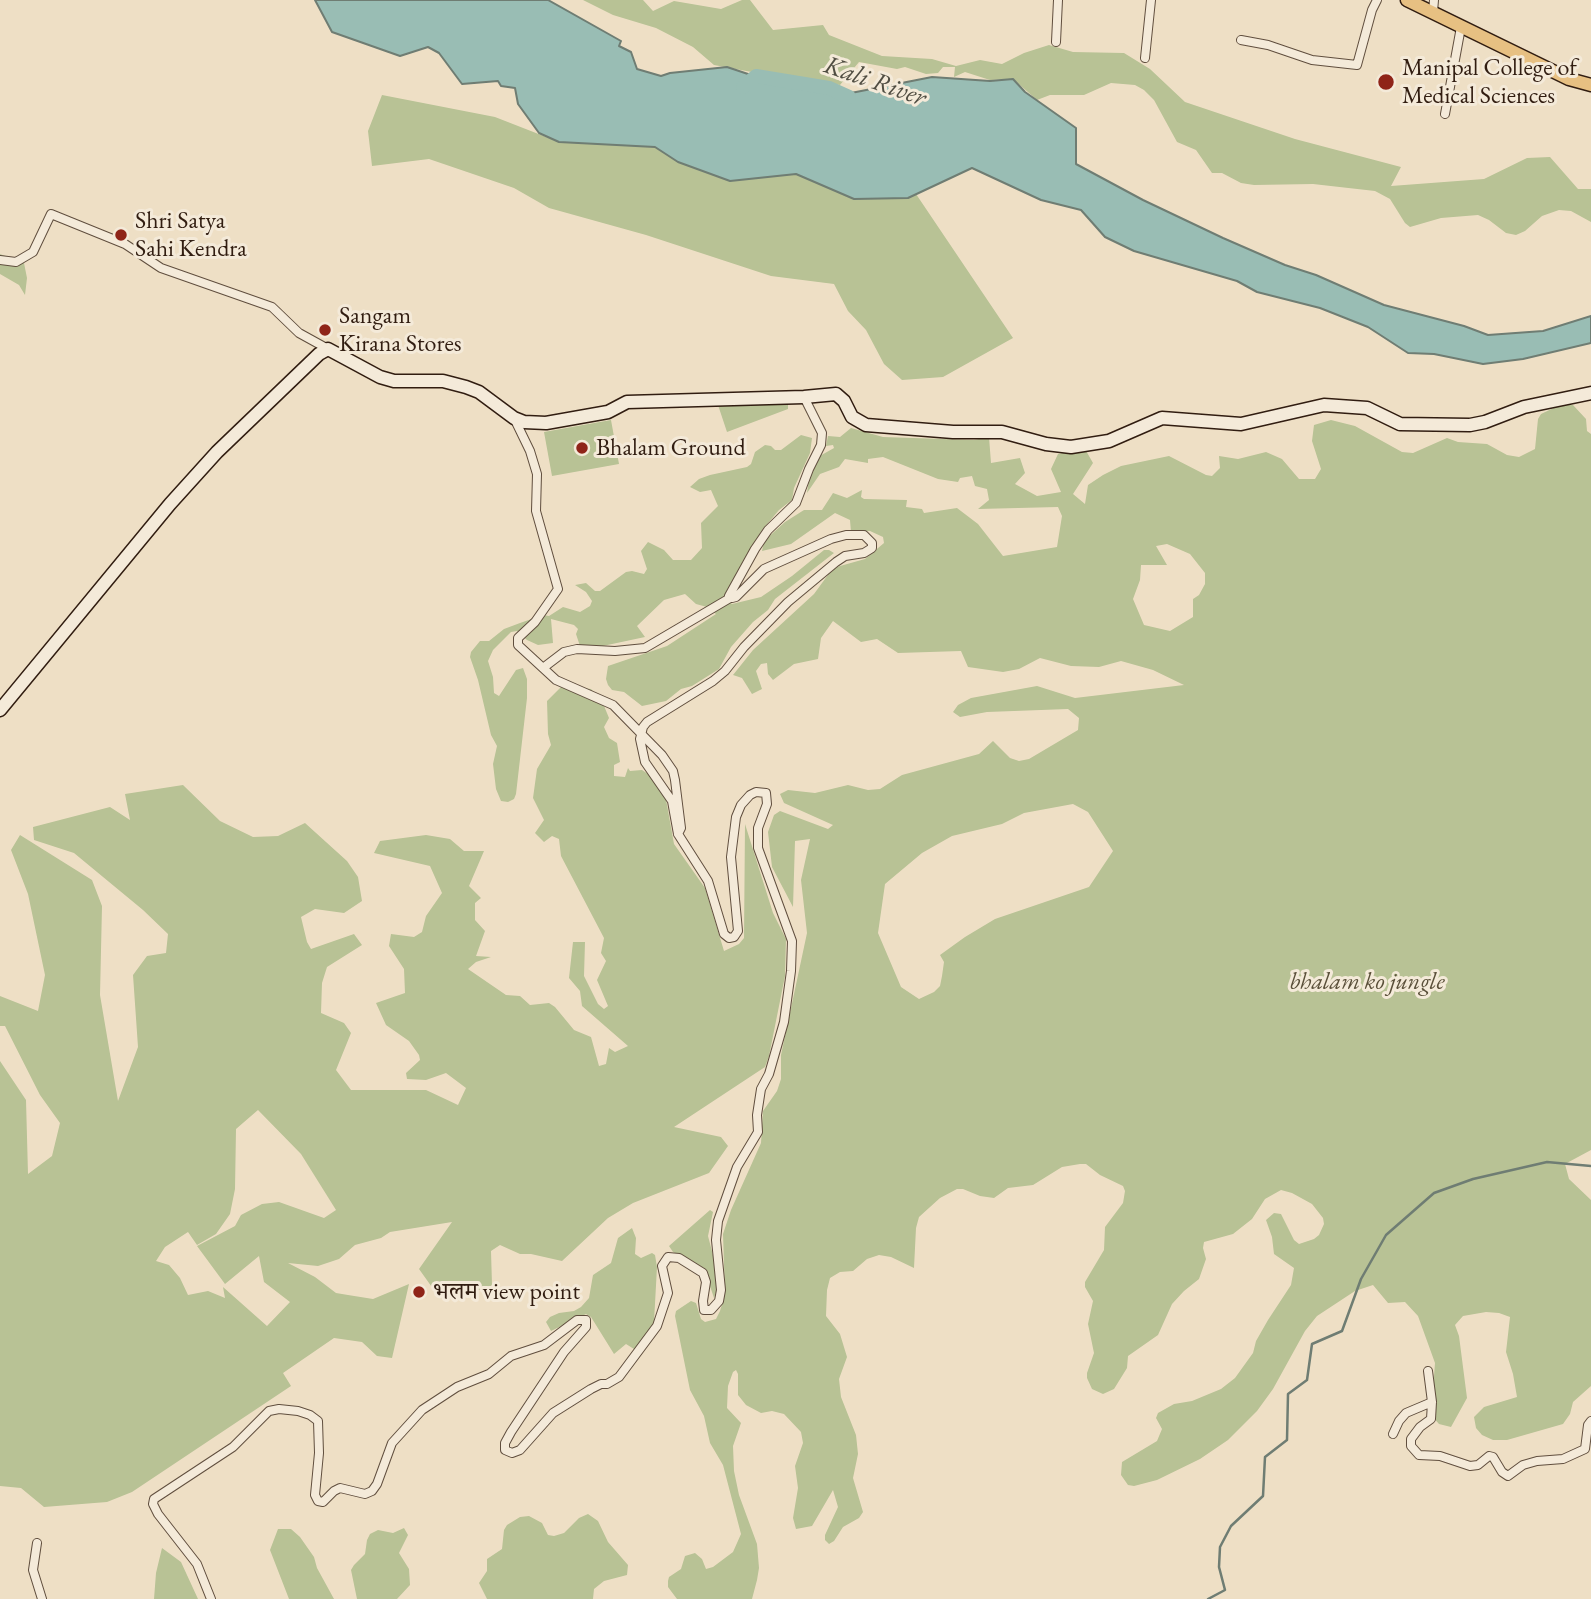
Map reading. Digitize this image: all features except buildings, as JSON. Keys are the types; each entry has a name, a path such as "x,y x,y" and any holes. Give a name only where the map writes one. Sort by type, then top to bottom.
{"main road":[{"path":"1407,0 1434,6 1461,27 1569,79 1591,85"},
{"path":"0,710 162,514 217,452 319,354 328,349 387,379 443,381 466,387 479,392 514,418 524,422 556,422 608,412 627,402 836,394 856,420 872,426 953,432 1002,432 1046,444 1072,447 1109,441 1162,418 1241,424 1324,405 1367,408 1400,424 1470,425 1524,407 1591,393"}],"street":[{"path":"1056,42 1058,0"},
{"path":"1145,58 1151,0"},
{"path":"1241,40 1268,45 1312,60 1357,65 1377,0"},
{"path":"1445,114 1461,27"},
{"path":"0,260 16,262 33,252 51,214 125,244 161,268 272,307 299,333 328,349"},
{"path":"730,598 730,592 768,530 796,503 808,469 821,445 822,433 804,397"},
{"path":"514,418 530,451 537,474 536,511 558,589 535,622 518,638 519,645 556,680 613,705 662,755 673,771 681,828 678,834"},
{"path":"211,1599 197,1564 159,1514 153,1504 154,1499 233,1447 269,1411 298,1411 318,1421 319,1453 315,1495 318,1501 323,1502 340,1488 365,1494 372,1491 377,1484 389,1446 422,1410 457,1387 489,1374 511,1356 544,1345 577,1320 586,1320 586,1326 564,1352 511,1432 505,1443 505,1450 512,1453 520,1450 553,1412 601,1384 607,1384 619,1377 657,1326 667,1293 662,1266 668,1257 679,1258 701,1270 706,1282 703,1307 707,1311 717,1305 722,1290 716,1240 718,1221 737,1167 758,1132 757,1115 761,1089 769,1074 784,1022 792,941 758,848 758,828 768,799 766,793 756,792 750,795 741,805 736,817 731,857 738,931 733,937 724,934 708,881 678,834 672,801 645,762 641,733 643,727 653,718 725,671 744,647 788,603 836,562 845,556 869,551 872,543 869,538 857,534 831,539 764,569 736,597 645,648 615,651 577,649 564,652 543,668"},
{"path":"1428,1371 1431,1419 1420,1427 1411,1439 1415,1452 1419,1455 1440,1456 1470,1466 1478,1465 1489,1456 1493,1457 1502,1472 1508,1476 1523,1465 1578,1454 1585,1449 1591,1421"},
{"path":"1393,1434 1406,1413 1432,1402"},
{"path":"37,1543 33,1570 42,1599"}],"green space":[{"path":"583,0 643,0 653,11 674,1 721,9 742,0 750,0 773,30 823,25 829,35 882,56 932,59 956,66 980,60 1002,64 1049,45 1073,52 1124,53 1150,69 1185,102 1295,139 1401,167 1391,186 1484,179 1527,158 1550,157 1578,189 1591,189 1591,222 1571,211 1559,210 1542,216 1516,235 1506,233 1478,215 1441,218 1410,227 1390,199 1375,191 1313,184 1254,185 1241,183 1222,173 1212,173 1196,150 1177,142 1154,100 1135,85 1111,83 1084,95 1050,95 1037,100 1013,79 990,80 965,72 954,77 955,67 943,67 938,73 926,74 905,67 897,69 859,62 840,85 757,73 714,65 693,47 656,28 613,15"},
{"path":"382,95 495,117 559,142 655,147 678,162 730,181 796,174 854,199 908,198 916,194 1013,338 943,377 902,380 884,364 866,330 848,311 834,284 771,276 646,235 549,208 514,188 429,159 372,166 368,131"},
{"path":"0,254 24,263 27,278 25,295 19,285 0,274"},
{"path":"717,402 788,404 788,409 727,432"},
{"name":"bhalam ko jungle","path":"1562,404 1573,405 1586,419 1587,431 1591,434 1591,1150 1565,1164 1569,1179 1591,1200 1591,1386 1573,1402 1570,1414 1563,1424 1507,1440 1493,1440 1482,1435 1476,1428 1474,1417 1484,1407 1517,1397 1506,1352 1510,1317 1486,1312 1463,1316 1455,1325 1459,1336 1467,1398 1451,1427 1439,1424 1431,1415 1435,1363 1418,1316 1405,1302 1388,1303 1373,1285 1355,1291 1317,1316 1305,1331 1273,1389 1257,1411 1228,1440 1200,1459 1157,1480 1128,1485 1121,1475 1122,1462 1157,1441 1162,1429 1156,1418 1158,1413 1174,1404 1192,1401 1221,1389 1235,1378 1253,1353 1256,1341 1291,1285 1294,1268 1274,1254 1266,1220 1274,1213 1281,1214 1294,1240 1299,1244 1319,1235 1324,1224 1323,1218 1312,1204 1281,1190 1265,1199 1252,1219 1233,1234 1204,1242 1206,1259 1199,1279 1172,1304 1158,1335 1128,1356 1127,1368 1114,1389 1103,1394 1092,1389 1087,1378 1094,1353 1088,1324 1093,1301 1085,1282 1104,1250 1105,1227 1123,1203 1123,1186 1100,1175 1086,1164 1080,1164 1062,1167 1033,1185 1008,1188 994,1198 957,1189 940,1198 919,1217 914,1268 891,1257 879,1255 867,1259 853,1271 840,1272 830,1278 826,1316 840,1334 847,1357 839,1379 841,1397 856,1435 858,1454 853,1478 863,1512 859,1518 843,1527 834,1541 829,1544 825,1540 838,1507 833,1490 812,1526 796,1529 793,1518 798,1488 795,1466 803,1443 801,1432 784,1414 772,1411 761,1413 746,1405 738,1395 736,1370 728,1386 727,1408 741,1423 733,1446 734,1471 739,1495 757,1544 757,1580 752,1599 677,1599 668,1587 668,1581 669,1577 681,1569 685,1556 695,1553 702,1559 706,1569 713,1567 733,1552 741,1534 723,1465 710,1443 704,1416 690,1390 675,1316 676,1311 691,1301 696,1303 701,1319 705,1322 716,1319 720,1311 725,1294 723,1234 761,1143 763,1111 777,1091 781,1079 781,1055 807,933 801,880 810,839 795,841 793,907 772,867 768,832 774,815 780,811 828,829 833,825 784,803 780,794 788,790 815,793 848,785 868,790 880,789 902,775 979,754 993,741 1010,758 1019,761 1029,759 1078,730 1079,718 1068,709 987,712 960,717 953,712 958,705 971,698 1037,686 1075,698 1184,685 1153,670 1121,661 1099,667 1071,666 1040,658 1019,669 1003,672 968,667 961,651 898,653 877,639 861,642 833,621 821,638 818,659 794,664 773,680 768,674 767,663 761,664 756,671 762,689 752,694 742,678 733,675 753,650 814,594 833,568 865,559 884,543 883,537 870,531 851,532 850,520 835,513 791,544 762,551 764,541 785,522 804,510 822,510 833,493 847,498 862,490 861,497 864,499 907,500 906,507 922,509 924,513 957,508 978,524 1003,556 1057,547 1062,516 1058,507 978,509 989,500 987,489 975,486 972,476 960,478 958,482 938,479 883,457 868,459 868,463 845,459 839,467 820,474 807,493 810,473 818,457 834,448 833,445 826,446 828,436 840,437 851,428 883,437 974,440 989,437 991,463 1020,458 1025,473 1015,484 1037,496 1061,492 1051,469 1058,454 1085,449 1093,463 1073,494 1085,504 1088,485 1103,475 1121,466 1169,456 1212,476 1220,468 1219,456 1238,459 1266,452 1282,459 1299,479 1315,479 1321,469 1312,441 1314,425 1331,420 1355,426 1402,452 1413,453 1447,438 1458,442 1487,444 1507,455 1519,457 1535,449 1538,419 1541,414","holes":["1167,544 1190,554 1205,573 1205,584 1199,595 1193,599 1193,617 1170,631 1144,625 1133,599 1140,580 1141,565 1167,565 1156,546","1073,804 1088,812 1113,851 1089,887 995,919 965,937 940,955 944,962 942,976 940,986 934,992 919,999 901,987 878,933 885,884 922,853 952,836 1002,824 1024,813"]},
{"name":"Bhalam Ground","path":"611,420 619,464 552,476 544,432"},
{"path":"801,435 812,438 810,453 794,488 792,500 779,510 763,529 724,596 732,604 761,597 824,550 834,553 775,599 768,610 753,622 731,647 719,669 692,686 681,689 666,701 642,706 624,692 612,690 608,685 608,666 667,646 716,614 707,607 696,604 685,594 664,600 637,626 645,637 598,647 580,646 576,634 578,629 574,625 551,619 553,643 538,645 517,631 511,632 493,650 488,661 494,693 499,696 516,670 523,668 527,679 516,794 514,799 508,802 501,801 496,789 493,764 497,746 491,735 470,657 480,641 489,641 504,629 543,615 549,616 563,607 580,612 590,606 592,601 586,592 575,585 586,583 595,591 600,591 626,572 644,574 647,569 641,551 648,542 664,550 673,560 691,560 702,548 701,523 718,506 711,490 700,492 690,487 699,479 710,475 747,467 751,464 755,452 765,445 781,450"},
{"path":"562,686 591,689 602,701 609,718 604,727 609,738 617,743 620,762 614,765 614,776 625,777 628,768 630,771 642,770 657,780 665,794 674,844 705,888 724,951 739,944 744,938 745,824 773,913 786,939 785,976 769,1056 765,1067 674,1127 721,1137 728,1146 709,1173 633,1203 608,1218 562,1261 520,1254 500,1245 491,1251 492,1285 485,1290 434,1290 419,1269 452,1222 390,1232 381,1238 355,1245 339,1259 318,1266 288,1263 315,1277 336,1293 373,1299 409,1284 392,1358 377,1356 362,1342 334,1338 283,1373 291,1386 132,1492 107,1502 44,1507 21,1488 0,1486 0,1061 26,1100 28,1174 52,1156 60,1123 40,1095 5,1026 0,1026 0,996 38,1011 45,975 28,894 11,850 20,835 92,880 102,906 100,995 118,1101 138,1047 133,975 147,956 166,953 168,934 74,853 34,840 33,827 110,807 130,820 125,794 183,785 220,821 253,837 278,836 305,823 347,861 358,877 362,901 344,913 315,909 301,917 311,949 354,934 362,945 327,967 322,983 321,1013 344,1023 351,1033 336,1070 351,1090 426,1090 458,1105 466,1088 446,1073 426,1080 407,1079 406,1073 420,1060 419,1055 409,1041 386,1025 376,1003 405,993 404,969 389,946 391,934 414,937 422,932 426,916 442,893 430,866 374,853 380,841 426,835 450,839 464,851 484,851 469,886 481,898 475,903 475,920 485,931 476,956 491,957 476,962 468,969 506,995 520,996 530,1005 549,1003 555,1007 574,1030 591,1037 599,1066 606,1064 609,1048 615,1052 628,1046 582,1006 580,991 569,978 573,942 585,942 584,976 598,1004 604,1009 608,1006 597,980 606,961 601,953 604,938 561,856 559,839 552,836 544,842 535,833 544,820 533,798 537,769 551,745 547,701","holes":["258,1110 301,1154 336,1210 324,1218 279,1202 262,1204 241,1215 235,1226 197,1246 225,1284 259,1256 264,1282 290,1302 267,1326 223,1287 225,1298 208,1291 188,1295 180,1278 169,1265 156,1261 165,1247 188,1232 197,1245 216,1234 230,1214 235,1189 236,1129"]},
{"path":"710,1210 713,1212 708,1236 717,1289 714,1298 704,1268 673,1252 669,1246"},
{"path":"632,1228 636,1238 635,1254 641,1258 652,1253 655,1255 657,1267 654,1322 643,1341 634,1349 626,1344 614,1354 591,1317 586,1314 551,1331 546,1322 559,1313 581,1307 589,1298 593,1275 611,1263 618,1238"},
{"path":"588,1514 598,1521 608,1542 628,1565 627,1575 604,1581 594,1589 593,1599 487,1599 479,1583 487,1571 487,1559 502,1549 507,1525 520,1517 529,1516 542,1523 548,1535 554,1536 564,1533 579,1518"},
{"path":"404,1528 408,1535 399,1553 409,1569 410,1585 397,1599 357,1599 351,1570 365,1554 370,1534 378,1530 393,1533"},
{"path":"278,1529 291,1529 300,1537 314,1557 334,1599 289,1599 270,1550"},
{"path":"162,1548 181,1562 198,1599 154,1599"}],"water":[{"path":"315,0 548,0 621,41 619,46 631,52 637,69 661,76 727,67 760,78 851,93 932,77 990,81 1013,79 1025,92 1076,128 1076,164 1223,238 1384,305 1488,335 1543,331 1591,316 1591,343 1523,359 1483,364 1434,354 1408,353 1368,327 1320,308 1257,292 1237,281 1134,251 1105,237 1081,210 1041,200 972,168 908,198 854,199 796,174 730,181 678,162 655,147 559,142 539,133 518,104 515,88 501,86 498,81 462,84 439,53 428,47 400,56 332,32"}],"waterway":[{"name":"Kali River","path":"743,87 756,76 829,88 849,97"},
{"path":"1208,1599 1225,1590 1219,1567 1220,1547 1231,1526 1263,1496 1265,1457 1287,1440 1288,1394 1307,1380 1312,1344 1342,1331 1361,1279 1386,1235 1434,1193 1473,1179 1547,1162 1591,1166"}],"place":[{"name":"Manipal College of Medical Sciences","path":"1386,82"},
{"name":"Shri Satya Sahi Kendra","path":"121,235"},
{"name":"Sangam Kirana Stores","path":"325,330"},
{"name":"Bhalam Ground","path":"582,448"},
{"name":"भलम view point","path":"419,1292"}]}
